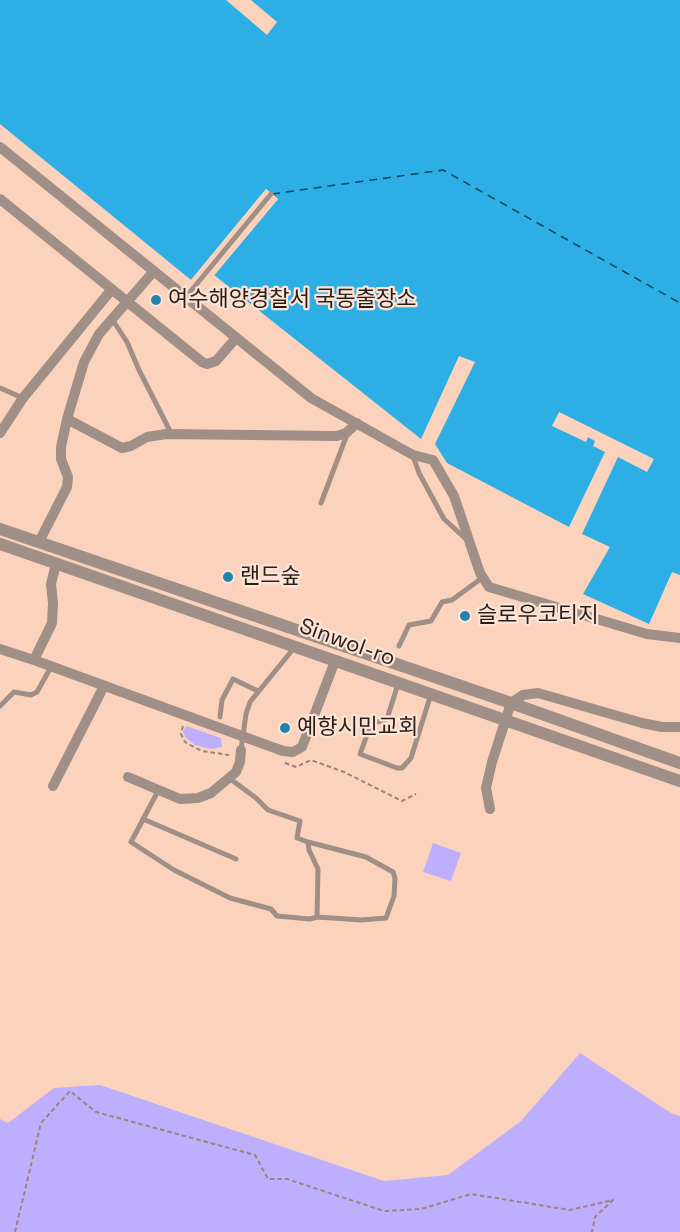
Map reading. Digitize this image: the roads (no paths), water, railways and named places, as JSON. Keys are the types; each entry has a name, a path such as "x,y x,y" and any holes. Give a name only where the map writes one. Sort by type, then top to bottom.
{"street":[{"path":"0,147 311,398 413,455 433,460 454,496 482,578 489,587 647,634 680,638"},
{"path":"0,199 202,362 212,363 236,338"},
{"path":"39,542 68,487 68,477 60,453 67,419 88,351 112,319 154,271"},
{"path":"0,433 24,398 112,289"},
{"path":"67,419 122,448 147,437 172,435 330,437 342,435 357,423"},
{"name":"Sinwol-ro","path":"0,529 680,763"},
{"name":"Sinwol-ro","path":"0,544 680,781"},
{"path":"34,660 52,623 51,584 56,564"},
{"path":"0,649 283,751 293,752 302,747 335,661"},
{"path":"53,786 104,686"},
{"path":"490,808 486,788 492,762 511,704 523,695 538,693 642,723 662,727 680,727"},
{"path":"128,777 180,799 198,798 211,793 239,768 241,754"}],"lane":[{"path":"186,297 271,194"},
{"path":"112,319 127,342 172,435"},
{"path":"0,388 24,398"},
{"path":"321,503 349,431"},
{"path":"413,455 419,473 444,519 469,542"},
{"path":"399,646 409,625 431,621 442,602 451,601 482,578"},
{"path":"241,754 248,706 295,647"},
{"path":"0,706 14,692 32,695 37,692 51,666"},
{"path":"220,717 222,700 233,679 258,692"},
{"path":"398,684 387,719 371,724 360,753 397,768 406,765 411,758 431,694"},
{"path":"158,791 132,842 174,870 230,898 271,909 278,916 361,920 386,918 394,896 393,872 366,857 297,838 299,819 280,816 268,810 229,778"},
{"path":"143,819 236,859"},
{"path":"308,842 318,870 317,917"}],"water":[{"path":"0,0 680,0 680,575 672,572 649,624 583,594 610,547 582,534 618,457 647,472 654,459 559,412 552,426 586,442 588,437 595,441 593,446 605,452 569,527 447,463 435,444 475,362 459,356 421,439 214,275 278,199 266,189 191,280 0,124"}],"place":[{"name":"여수해양경찰서 국동출장소","path":"156,300"},
{"name":"랜드숲","path":"228,577"},
{"name":"슬로우코티지","path":"465,616"},
{"name":"예향시민교회","path":"285,728"}]}
